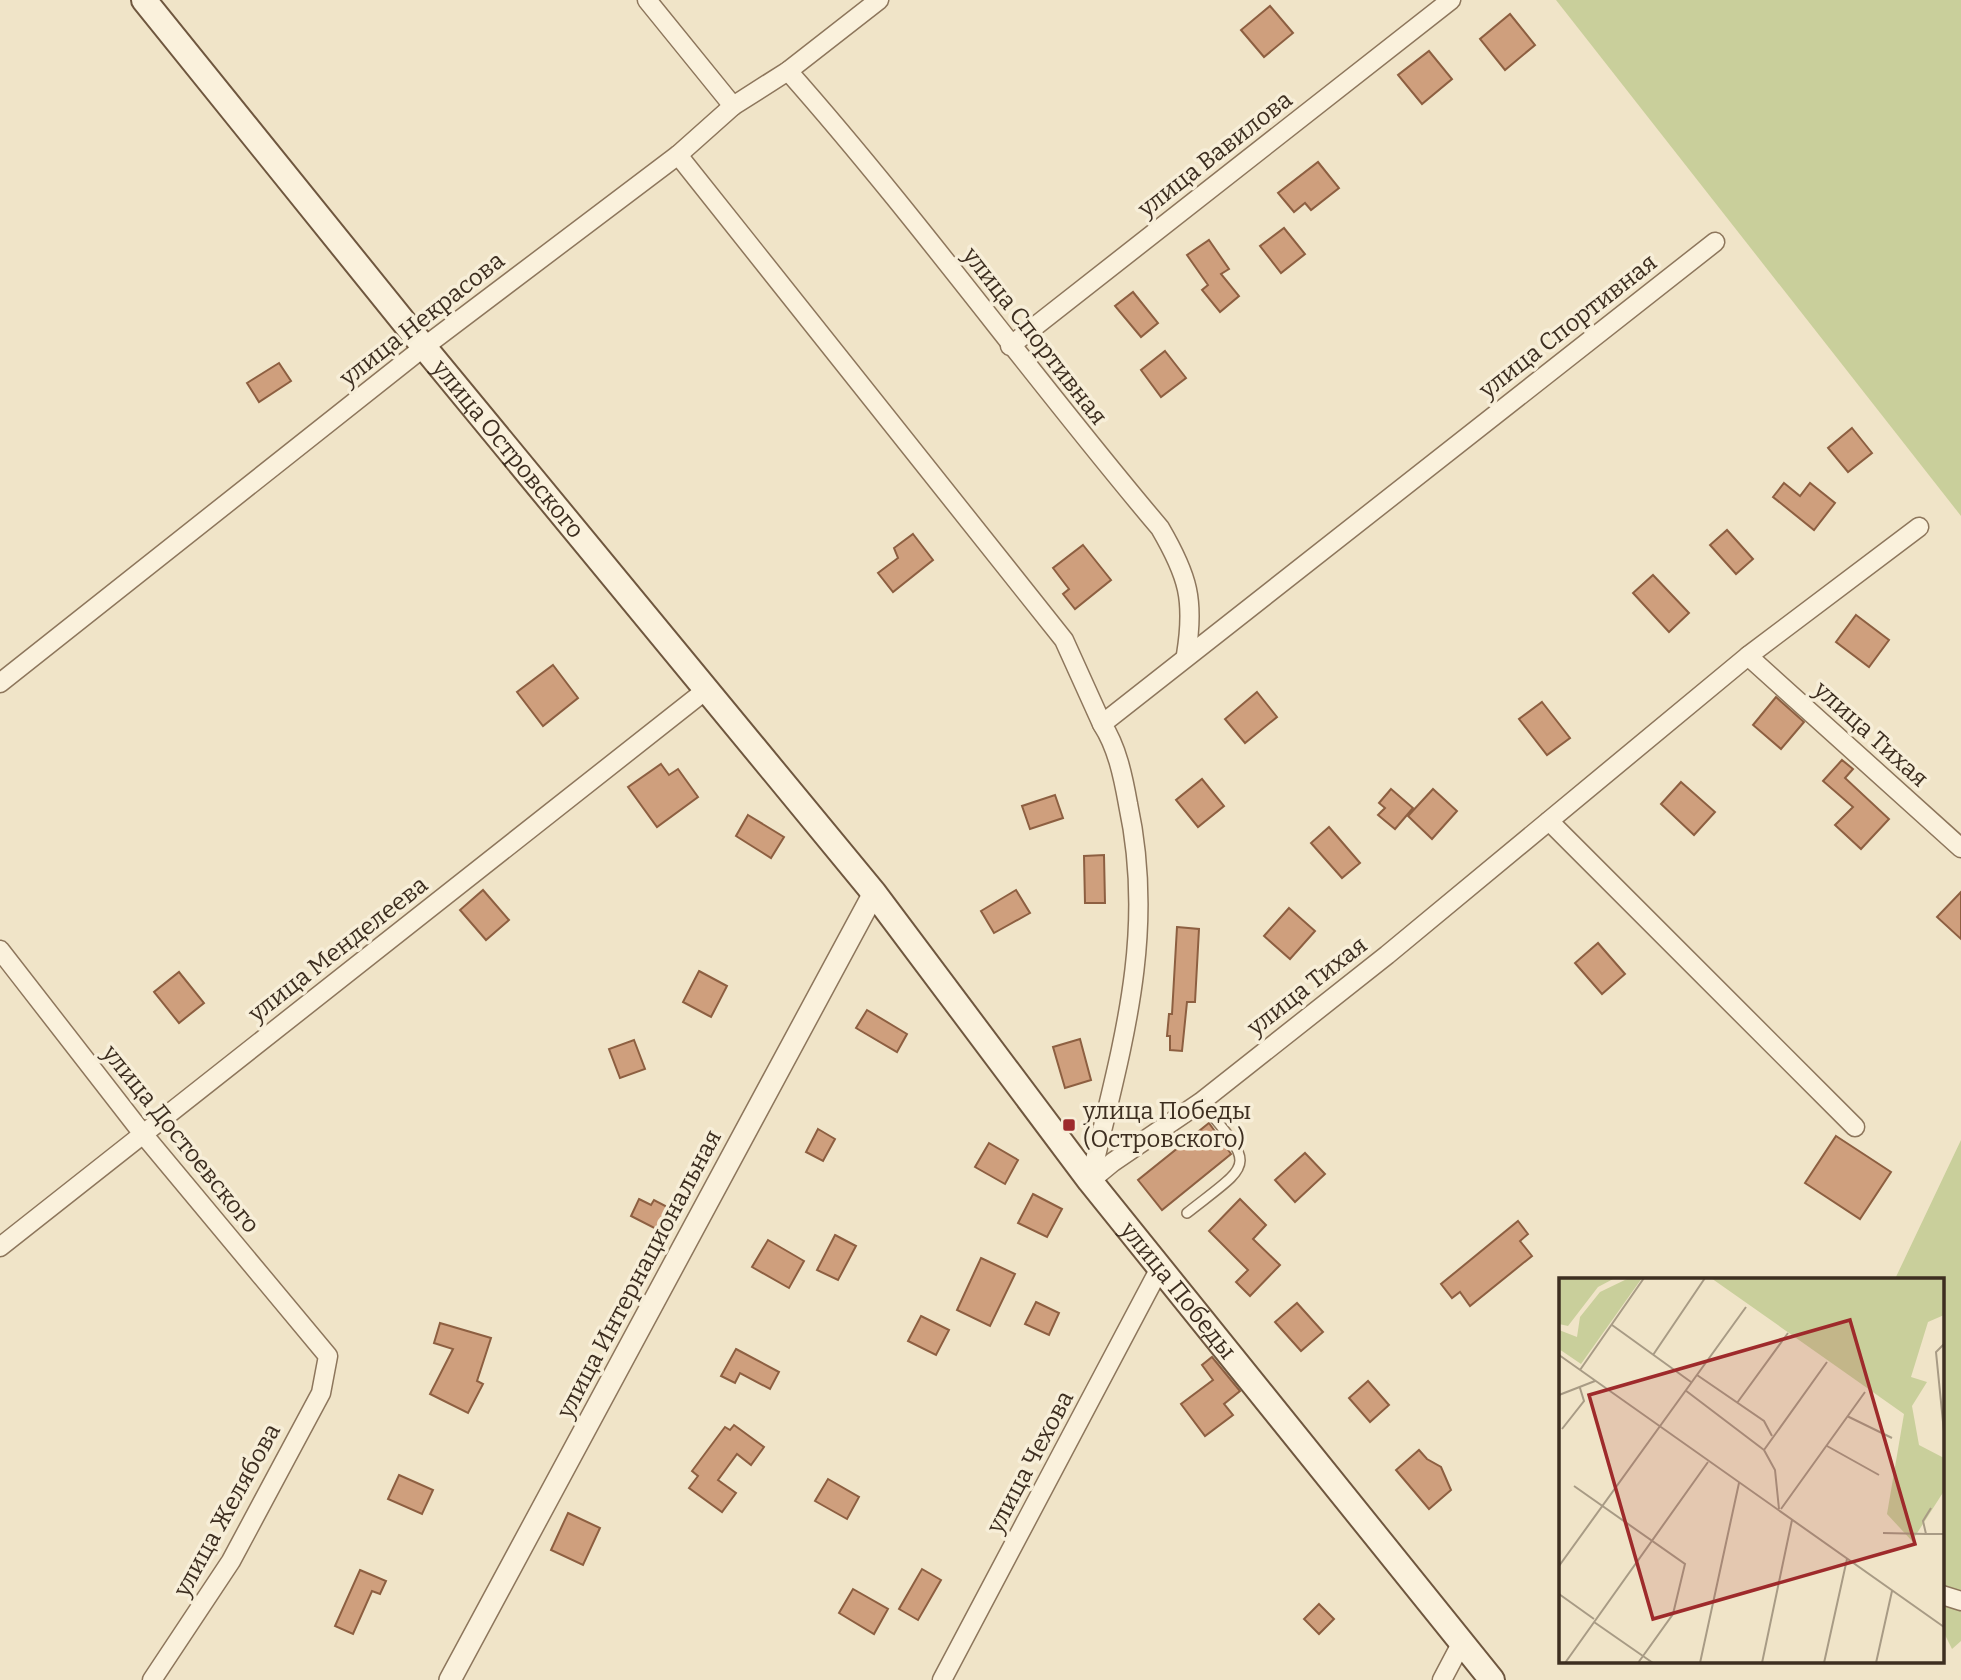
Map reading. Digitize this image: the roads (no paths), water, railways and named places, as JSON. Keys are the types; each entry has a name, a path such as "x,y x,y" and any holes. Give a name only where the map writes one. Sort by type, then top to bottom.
{"main road":[{"name":"улица Островского","path":"144,0 424,347 874,893"},
{"name":"улица Победы","path":"874,893 1090,1181 1492,1680"}],"street":[{"path":"647,0 733,106"},
{"name":"улица Некрасова","path":"0,683 424,347 678,155 733,106 788,71 879,0"},
{"name":"улица Вавилова","path":"1010,346 1451,0"},
{"name":"улица Спортивная","path":"788,71 857,150 1010,346 1160,528 1175,554 1192,617 1186,655"},
{"path":"678,155 1064,640 1111,738 1134,829 1140,888 1139,955 1090,1181"},
{"name":"улица Спортивная","path":"1102,724 1186,655 1715,242"},
{"name":"улица Тихая","path":"1090,1181 1113,1161 1201,1102 1549,821 1748,656 1920,527"},
{"name":"улица Тихая","path":"1748,656 1961,848"},
{"name":"улица Менделеева","path":"0,1247 706,690"},
{"path":"1549,821 1855,1127"},
{"name":"улица Интернациональная","path":"450,1680 874,893"},
{"name":"улица Достоевского","path":"0,950 143,1134 328,1356"},
{"name":"улица Чехова","path":"942,1680 1160,1266"},
{"name":"улица Желябова","path":"152,1680 230,1561 321,1393 328,1356"},
{"path":"1944,1596 1961,1601"},
{"path":"1442,1680 1462,1642"}],"lane":[{"path":"1187,1213 1235,1175 1241,1159 1240,1148 1201,1102"}],"place":[{"name":"улица Победы (Островского)","path":"1069,1125"}]}
